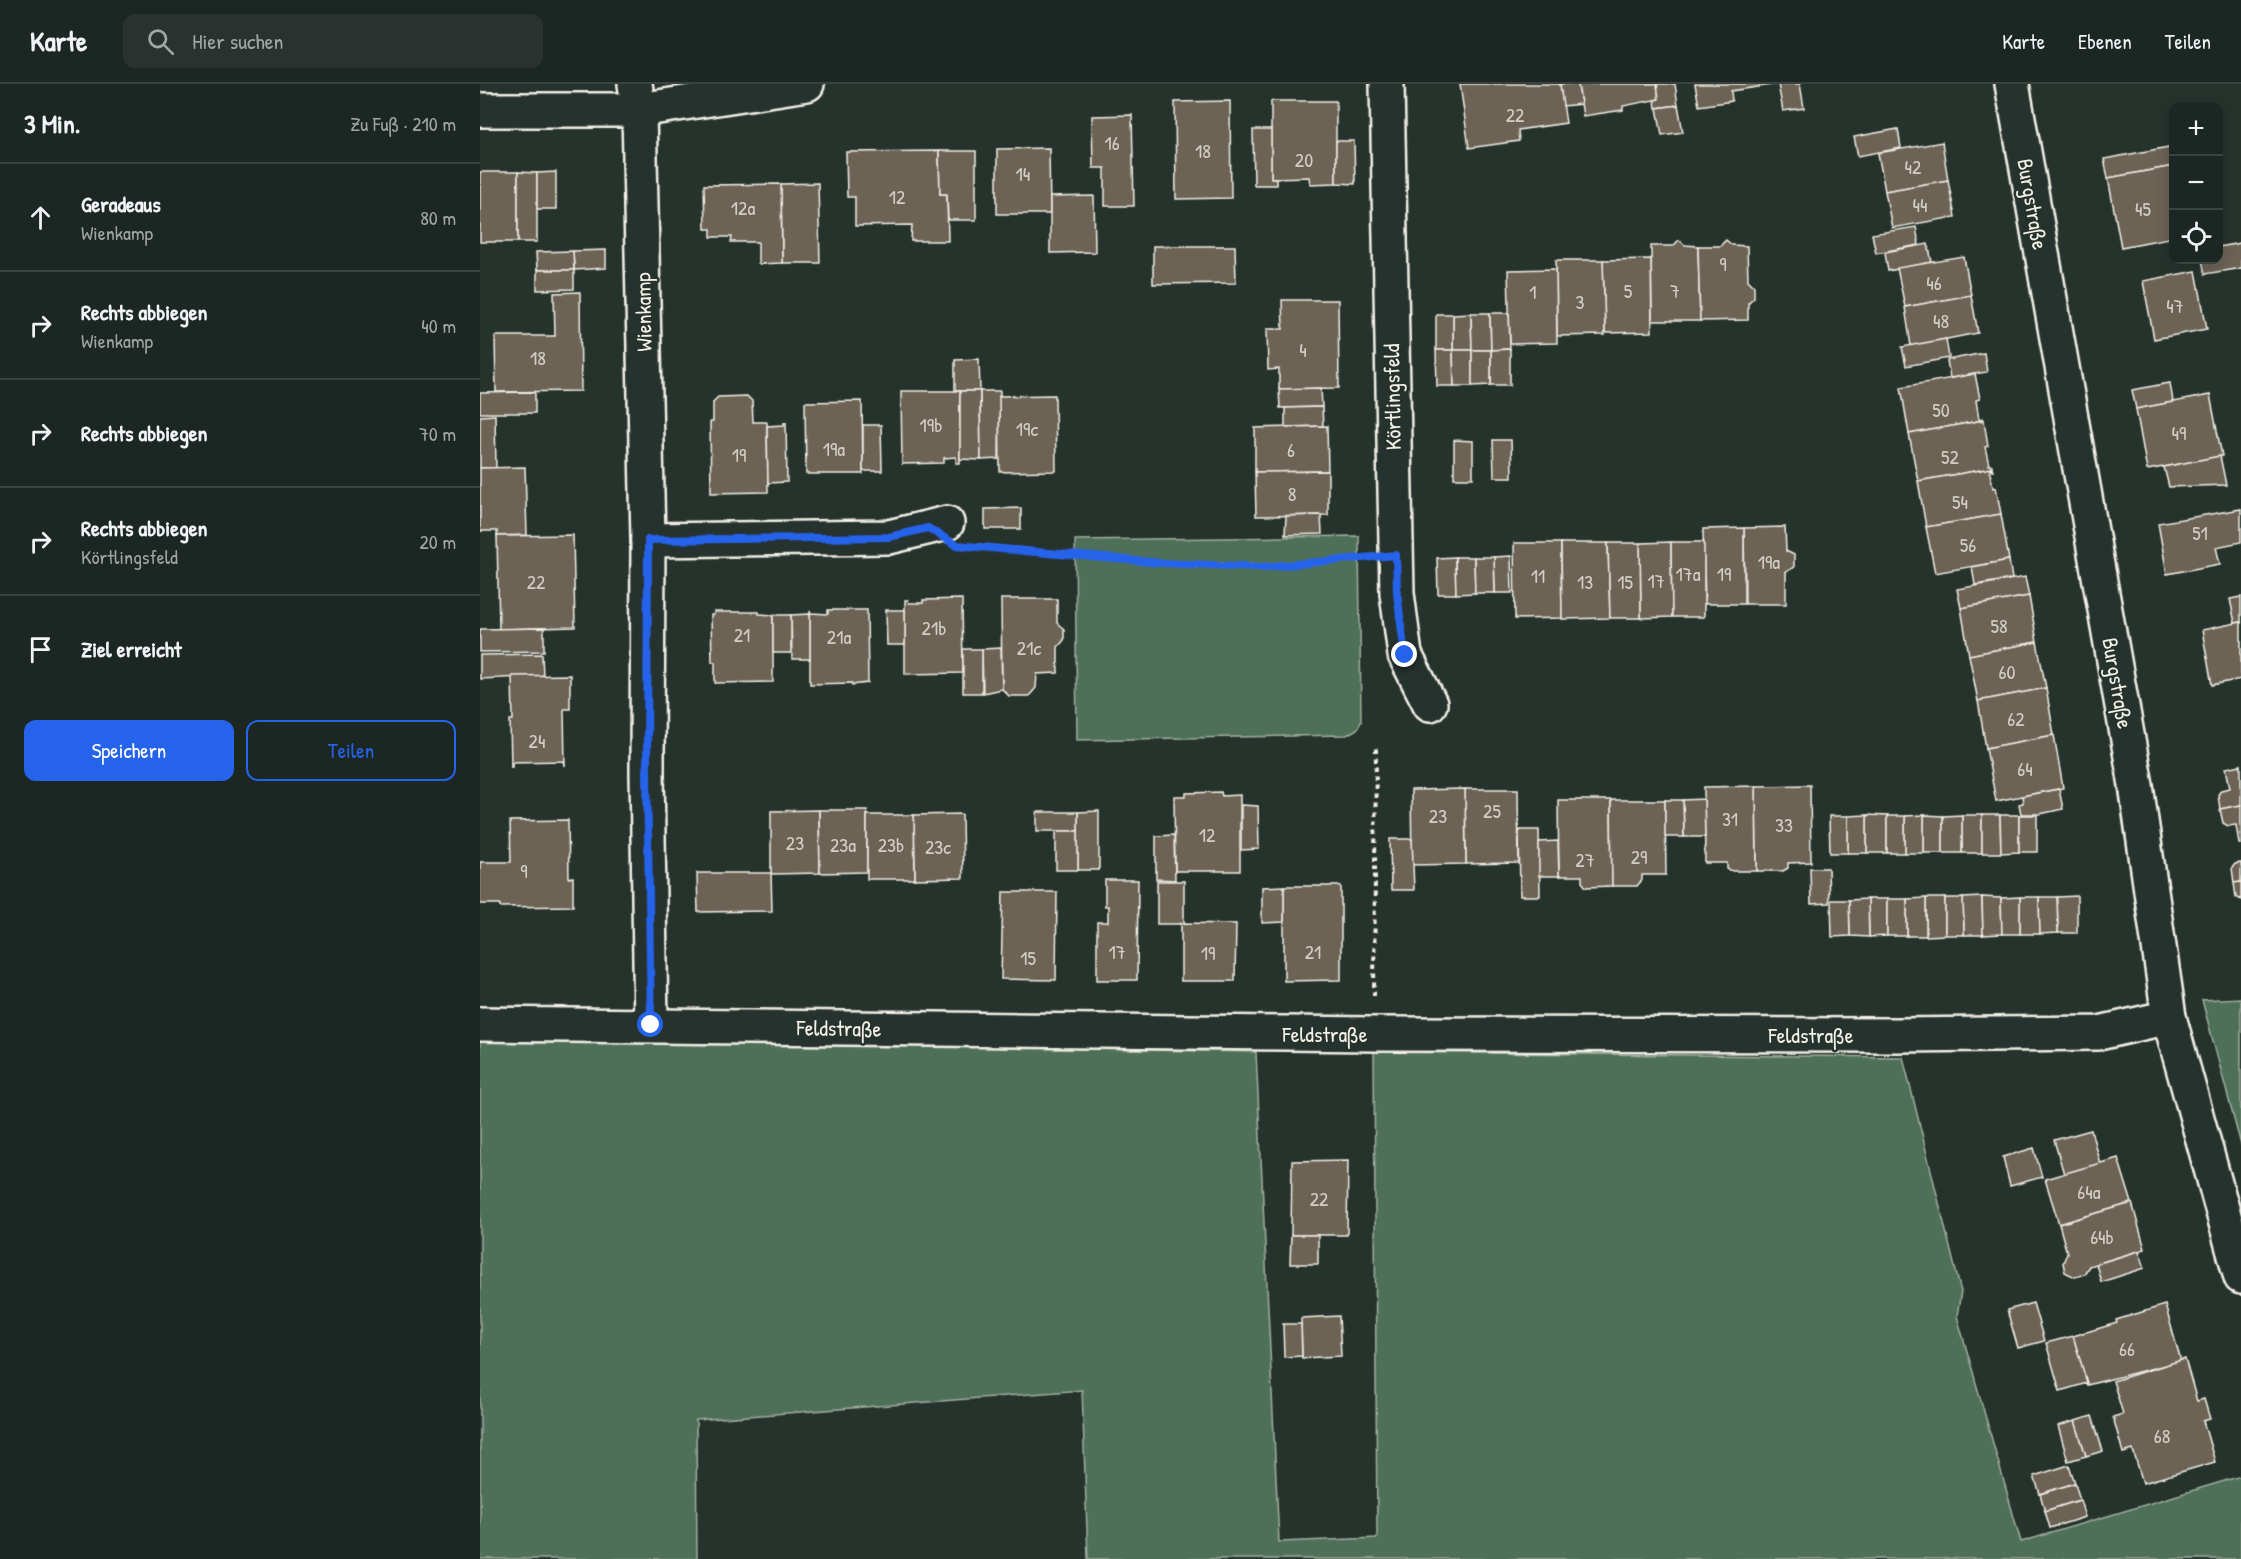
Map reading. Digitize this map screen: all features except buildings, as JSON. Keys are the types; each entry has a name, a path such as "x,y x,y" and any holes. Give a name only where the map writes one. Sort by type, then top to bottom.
{"street":[{"path":"480,110 807,84"},
{"name":"Körtlingsfeld","path":"1387,84 1397,593 1405,655 1430,704"},
{"name":"Burgstraße","path":"2012,84 2136,785 2169,1017 2241,1277"},
{"name":"Wienkamp","path":"637,97 648,540 647,772 651,1025"},
{"path":"648,540 889,537 938,525"},
{"name":"Feldstraße","path":"480,1024 1374,1034 1897,1035 2099,1033 2169,1017"}],"path":[{"path":"938,525 956,545 1162,563 1262,567 1396,555"},
{"path":"1374,1034 1376,748"}],"green space":[{"path":"1359,536 1361,722 1357,729 1347,735 1077,740 1075,540"},
{"path":"2241,998 2241,1145 2202,1000"},
{"path":"651,1041 1256,1052 1279,1542 1377,1538 1374,1052 1903,1057 1961,1292 1957,1316 2021,1542 2241,1476 2241,1559 1088,1559 1082,1390 696,1420 697,1559 480,1559 480,1042"}],"route":[{"path":"651,1025 647,772 648,540 889,537 928,528 956,545 1162,563 1262,567 1396,555 1397,593 1405,655"}]}
